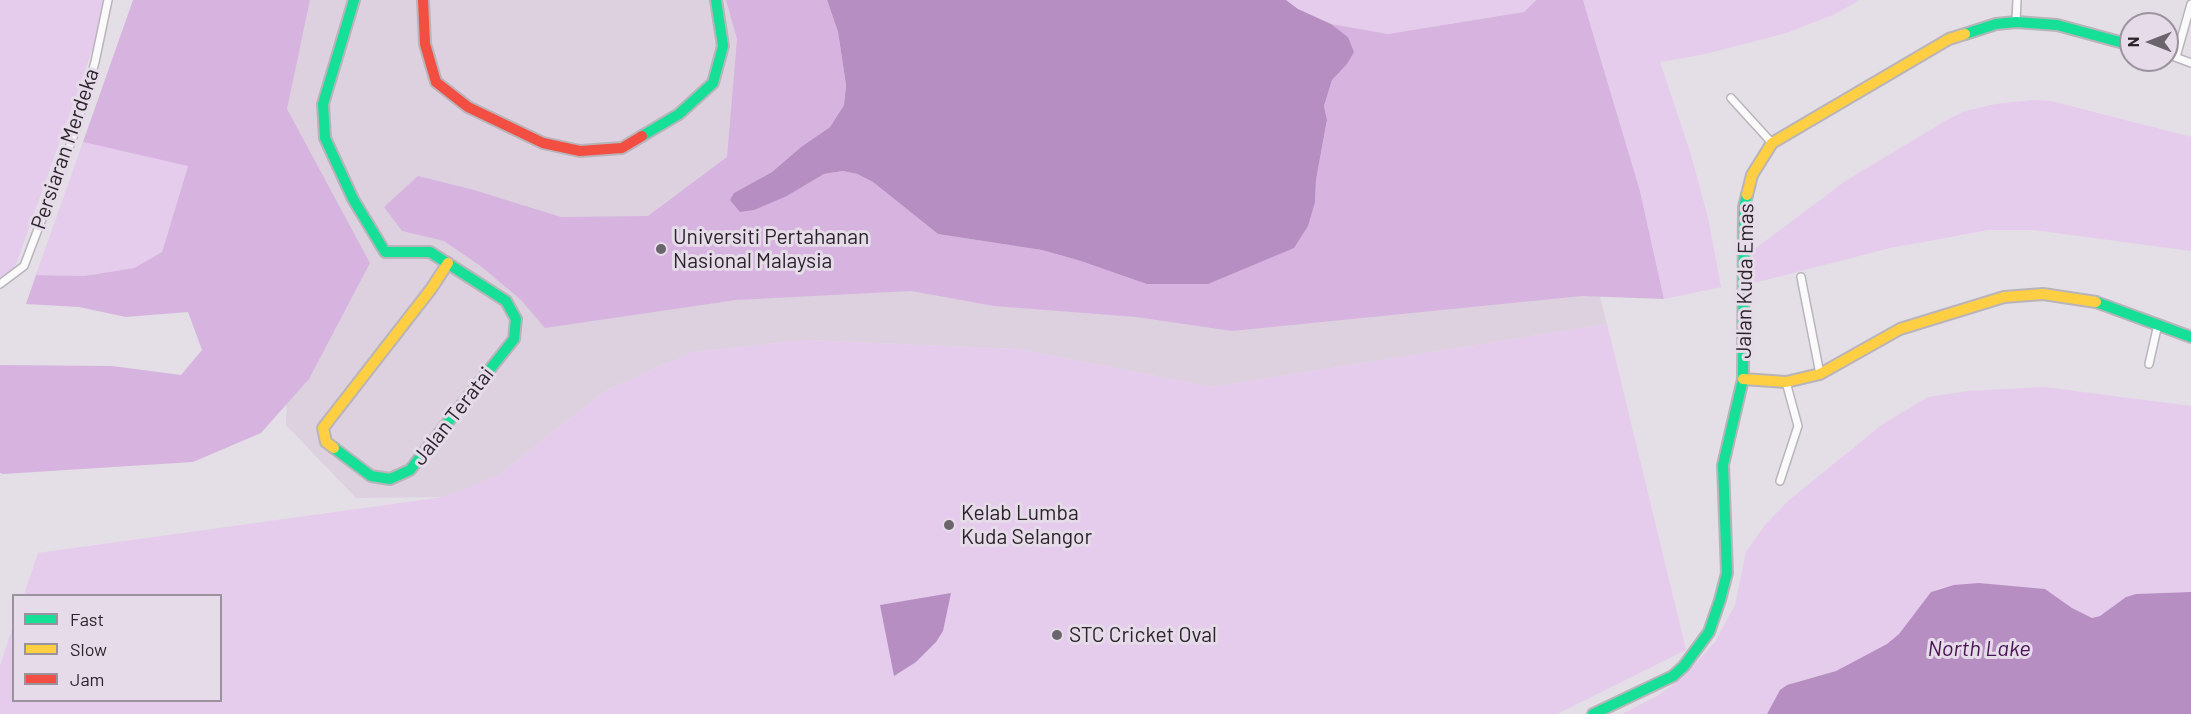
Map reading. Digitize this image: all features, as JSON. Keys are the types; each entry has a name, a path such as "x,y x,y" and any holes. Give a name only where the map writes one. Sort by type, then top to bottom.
{"street":[{"name":"Persiaran Merdeka","path":"0,284 24,266 45,211 75,132 95,62 108,0"},
{"name":"Jalan Teratai","path":"354,0 323,104 325,138 353,199 385,252 430,252 448,263 506,301 516,319 514,339 410,470 390,479 371,476 326,442 323,428 431,289 448,263"},
{"path":"423,0 425,44 436,82 468,107 543,143 580,151 622,148 679,114 713,82 723,46 716,0"},
{"path":"2016,22 2017,0"},
{"path":"2179,46 2191,4"},
{"name":"Jalan Kuda Emas","path":"1593,714 1673,676 1684,666 1709,632 1727,573 1723,465 1743,379 1744,207 1752,175 1772,143 1949,39 1996,24 2016,22 2057,25 2119,42"},
{"path":"1731,98 1772,143"},
{"path":"1801,277 1820,374"},
{"path":"1743,379 1786,382 1820,374 1900,329 2004,297 2043,294 2098,302 2191,337"},
{"path":"2149,364 2158,324"},
{"path":"1780,482 1798,426 1786,382"}],"shaded area":[{"path":"0,0 105,0 100,28 14,270 0,277"},
{"path":"133,0 310,0 287,109 370,263 309,379 261,433 193,462 3,474 0,473 0,365 112,366 181,375 202,350 188,312 126,317 79,307 26,304 36,275 84,276 134,268 162,252 188,166 83,142"},
{"name":"Universiti Pertahanan Nasional Malaysia","path":"135,0 827,0 772,172 734,193 787,196 824,174 873,182 1315,202 1316,180 1327,121 1324,106 1348,37 1331,24 1388,34 1524,12 1607,324 1212,387 1018,349 804,340 692,352 605,391 499,475 444,497 356,498 286,425 289,225"},
{"path":"726,0 827,0 838,32 846,85 844,105 830,127 801,147 772,172 734,193 787,196 824,174 843,171 857,174 873,182 938,234 1042,250 1081,261 1315,202 1316,180 1327,121 1324,106 1332,80 1347,64 1348,37 1331,24 1388,34 1524,12 1536,0 1583,0 1640,191 1664,299 1582,296 1232,331 1136,317 994,306 911,291 736,300 545,328 521,300 482,267 444,241 402,231 384,207 418,176 474,190 561,217 648,216 727,157 737,39"},
{"path":"1286,0 1536,0 1524,12 1387,34 1331,24 1298,9"},
{"path":"1583,0 1860,0 1835,14 1786,33 1705,54 1660,62 1691,155 1708,218 1721,287 1664,299 1640,191"},
{"path":"2032,100 2051,101 2191,137 2191,251 2034,230 1988,230 1890,248 1754,283 1752,251 1847,180 1965,111 1996,104"},
{"path":"83,142 188,165 162,252 134,268 84,276 36,275"},
{"name":"Kelab Lumba Kuda Selangor","path":"1607,324 1686,650 1557,714 0,714 0,666 12,629 12,702 222,702 222,594 24,594 38,553 444,497 499,475 605,391 692,352 804,340 1018,349 1212,387"},
{"path":"2044,387 2191,406 2191,592 2136,594 2126,597 2100,616 2092,618 2072,608 2045,589 1979,583 1941,588 1931,592 1899,634 1887,644 1836,671 1787,685 1780,691 1767,714 1622,714 1659,695 1683,677 1715,642 1735,605 1746,552 1765,525 1788,501 1883,424 1928,397 1968,391"}],"water":[{"path":"827,0 1286,0 1298,9 1331,24 1348,37 1354,52 1347,64 1332,80 1324,106 1327,120 1316,180 1315,202 1308,226 1294,248 1208,284 1147,284 1042,250 938,234 873,182 857,174 843,171 824,174 787,196 754,210 740,212 730,200 734,193 772,172 801,147 830,127 844,105 846,85 838,32"},
{"name":"North Lake","path":"1979,583 2045,589 2072,608 2092,618 2100,616 2126,597 2136,594 2191,592 2191,714 1767,714 1780,690 1787,685 1836,671 1887,644 1899,634 1931,592 1954,585"},
{"path":"951,593 943,631 936,642 916,662 894,676 880,605"}],"traffic: fast":[{"path":"334,448 371,476 390,479 410,470 514,339 516,319 506,301 430,252 385,252 353,199 325,138 323,104 354,0"},
{"path":"642,136 679,114 713,83 723,46 716,0"},
{"path":"1965,34 1996,24 2016,22 2057,25 2119,42"},
{"path":"1593,714 1673,676 1684,666 1709,632 1720,600 1727,573 1723,465 1743,379 1744,207 1747,195"},
{"path":"2096,302 2191,337"}],"traffic: slow":[{"path":"1747,195 1752,175 1772,143 1949,39 1965,34"},
{"path":"334,448 326,442 323,428 431,289 448,263"},
{"path":"1743,379 1786,382 1820,374 1900,329 2004,297 2043,294 2096,302"}],"traffic: jam":[{"path":"423,0 425,44 436,82 468,107 543,143 580,151 622,148 642,136"}],"place":[{"name":"Universiti Pertahanan Nasional Malaysia","path":"661,249"},
{"name":"Kelab Lumba Kuda Selangor","path":"949,525"},
{"name":"STC Cricket Oval","path":"1057,635"}]}
